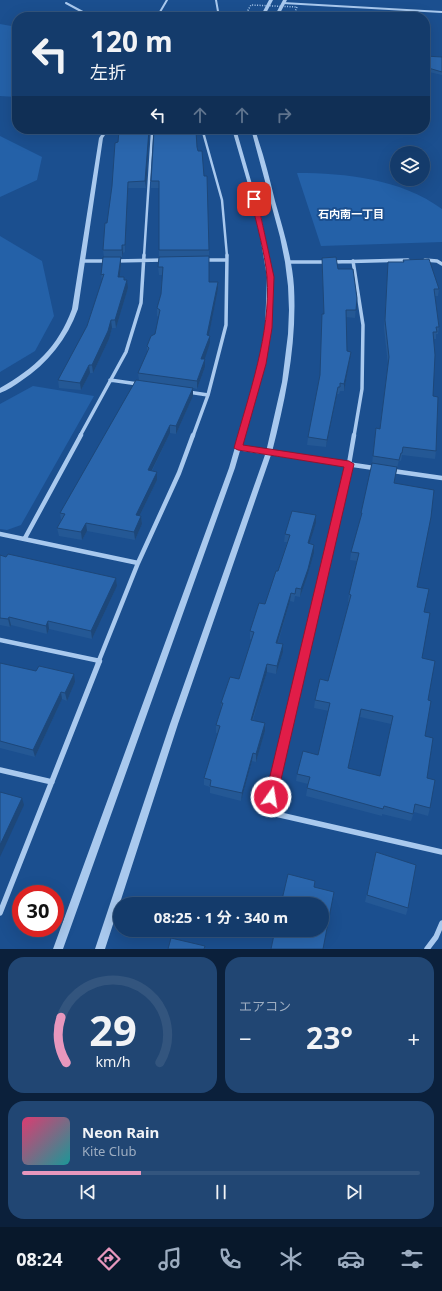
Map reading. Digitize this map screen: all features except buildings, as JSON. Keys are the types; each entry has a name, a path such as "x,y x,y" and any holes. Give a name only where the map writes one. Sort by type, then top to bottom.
{"street":[{"path":"160,12 167,0"},
{"path":"216,0 219,12"},
{"path":"265,12 271,0"},
{"path":"279,12 284,2 442,12"},
{"path":"66,3 83,12"},
{"path":"0,391 41,363 64,336 75,309 104,134"},
{"path":"25,538 126,352 140,303 152,134"},
{"path":"0,913 138,563 179,473 208,395 226,325 227,260 222,200 204,134"},
{"path":"58,949 238,448 262,364 268,328 270,277 258,212 235,134"},
{"path":"100,949 174,724 269,452 288,367 291,295 288,262 262,156 255,134"},
{"path":"82,261 166,260"},
{"path":"197,260 227,260"},
{"path":"288,262 412,260"},
{"path":"420,260 437,261 442,264"},
{"path":"353,261 363,325 362,389 349,464 267,812 442,852"},
{"path":"110,380 140,384"},
{"path":"185,391 208,395"},
{"path":"238,448 380,469"},
{"path":"388,470 442,478"},
{"path":"0,534 25,538 138,563"},
{"path":"0,640 100,661"},
{"path":"0,770 52,782"},
{"path":"427,949 436,937 442,923"}],"path":[{"path":"247,12 251,5 297,8 295,12"}],"shaded area":[{"path":"0,24 12,26 12,97 0,96"},
{"path":"0,136 42,157 37,180 0,197"},
{"path":"297,173 354,176 390,184 390,186 396,186 426,199 442,209 442,242 321,246"},
{"path":"0,236 42,261 54,316 35,351 0,372"},
{"path":"33,386 94,396 21,525 7,530 0,529 0,404"}],"district":[{"name":"石内南一丁目","path":"351,213"}],"route":[{"path":"254,199 263,234 270,277 268,328 262,364 238,448 349,464 271,797"}]}
